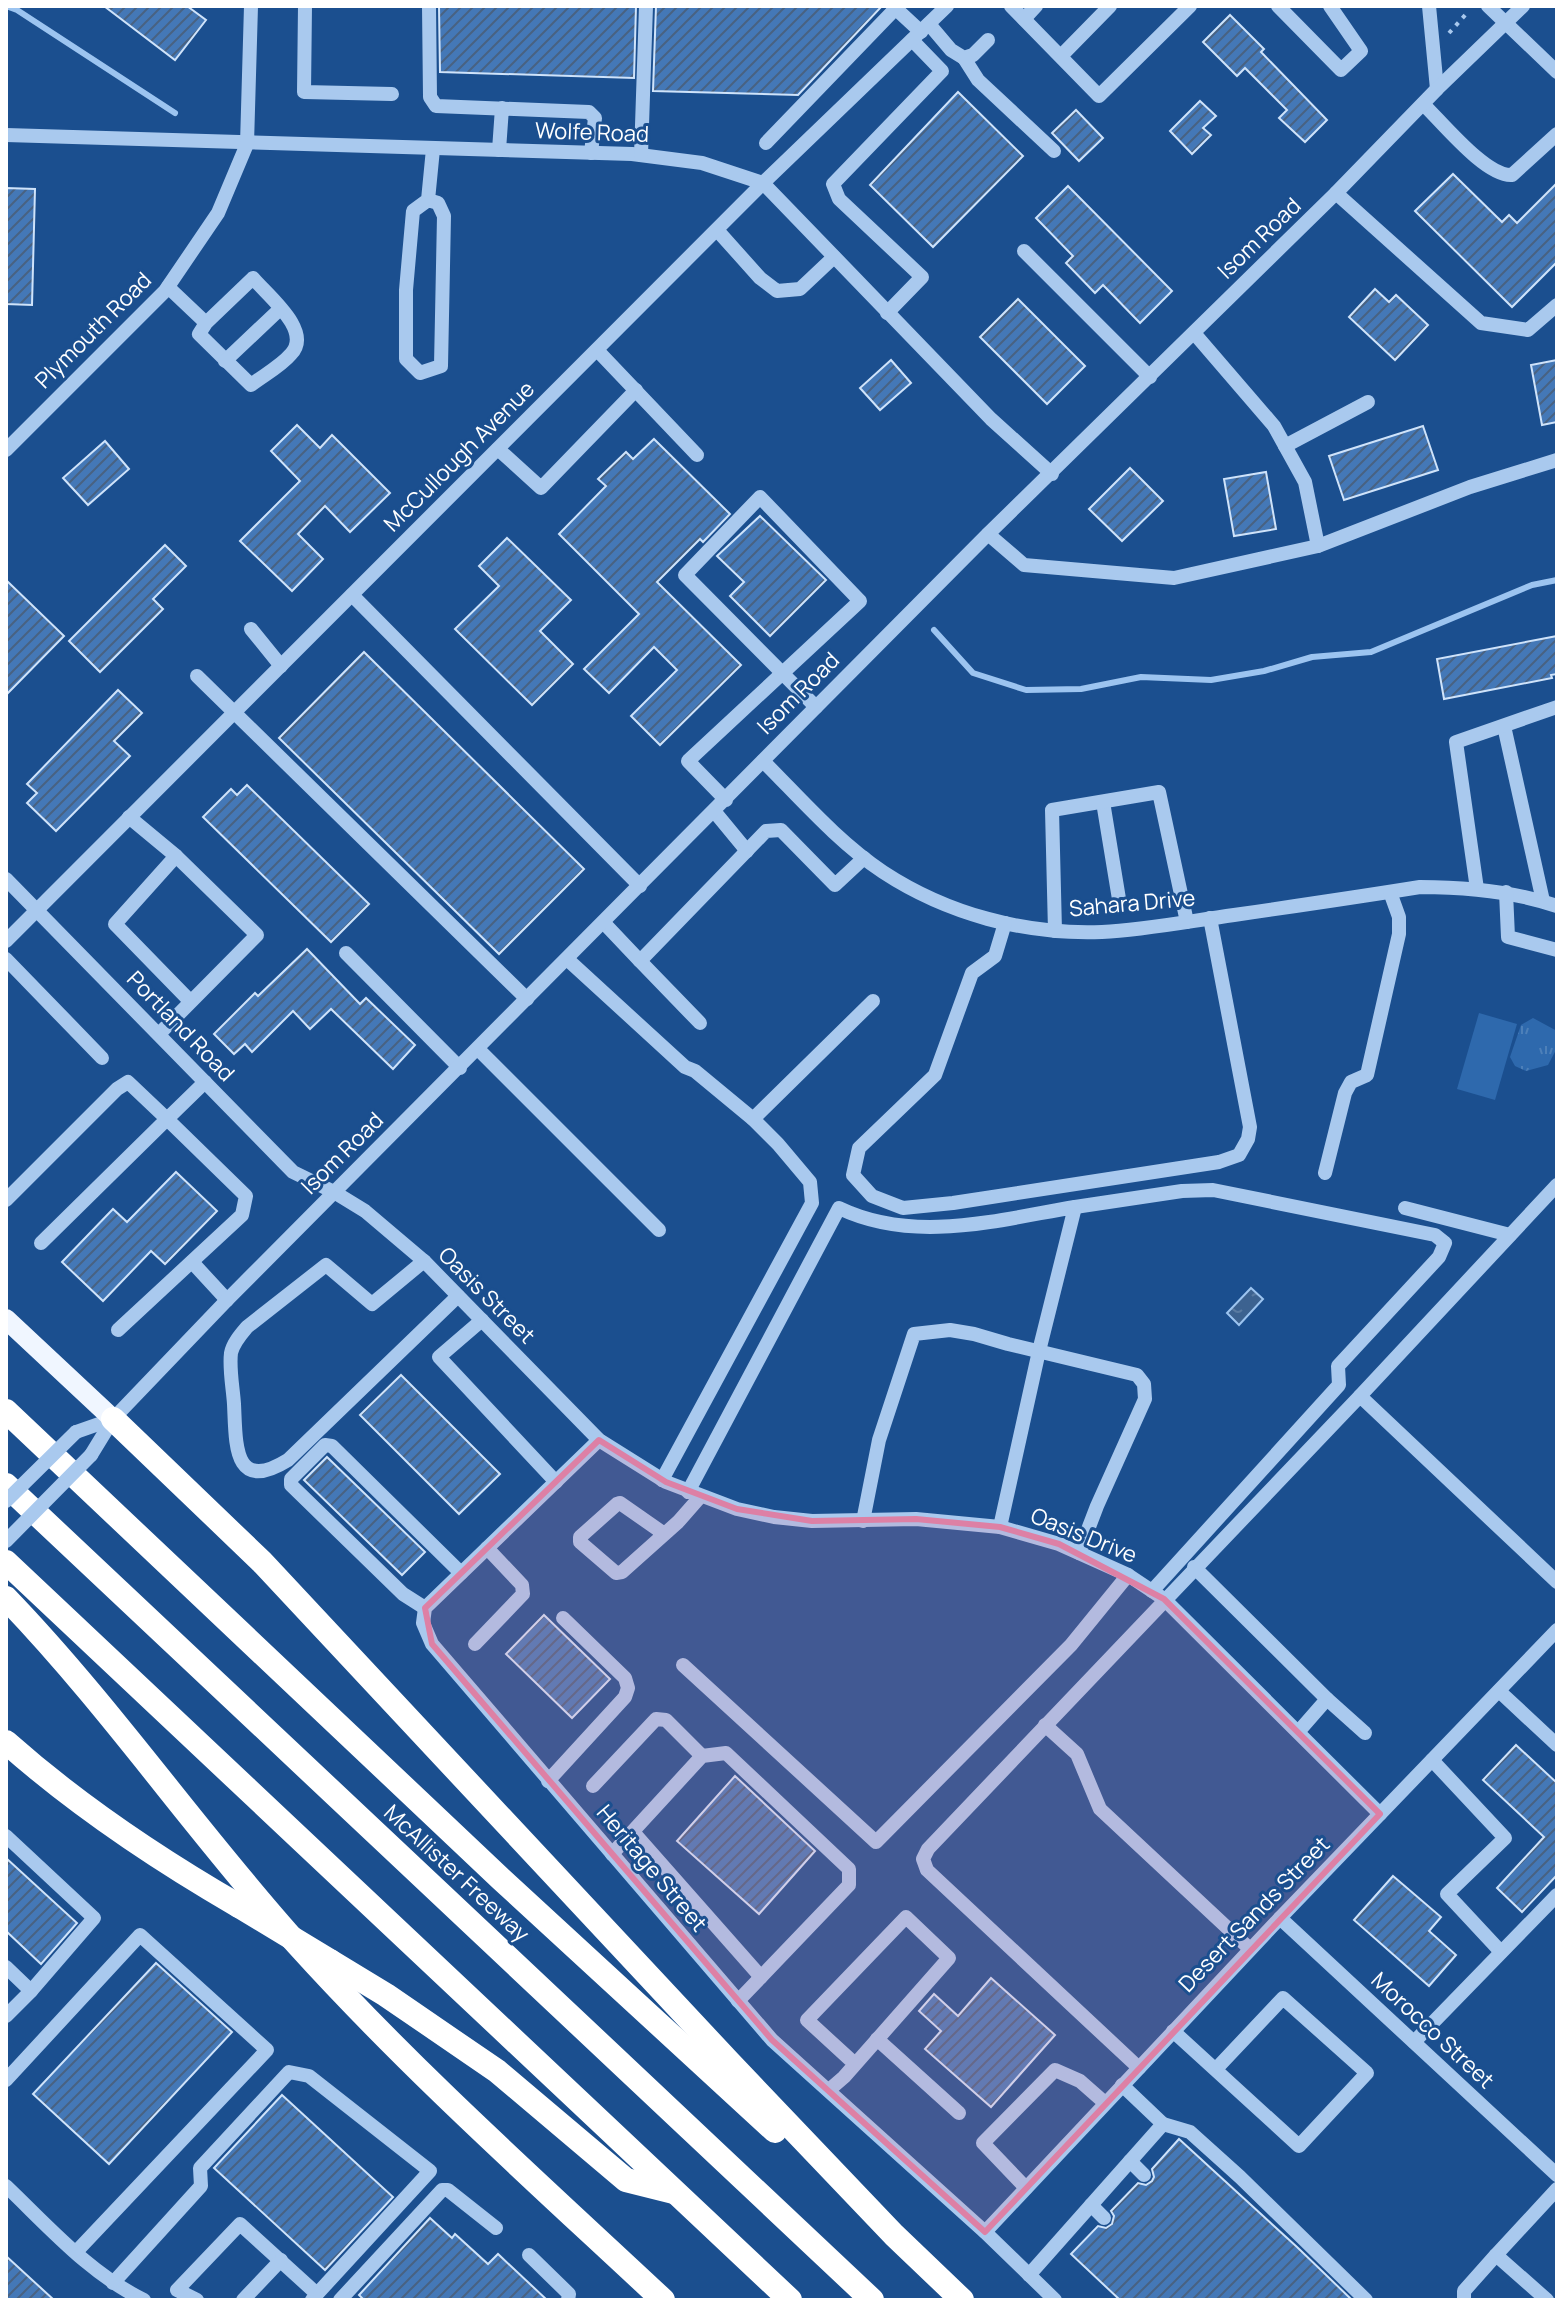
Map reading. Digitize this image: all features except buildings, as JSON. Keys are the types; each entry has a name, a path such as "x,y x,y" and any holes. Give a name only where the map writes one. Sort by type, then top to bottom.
{"highway":[{"path":"6,1411 573,1947 894,2235 962,2300"},
{"path":"113,1419 262,1562 894,2235"},
{"name":"McAllister Freeway","path":"6,1485 872,2300"},
{"path":"6,1562 790,2300"},
{"path":"6,1598 104,1710 250,1891 338,1988 413,2065 663,2300"},
{"path":"6,1742 102,1820 399,2004 497,2071 626,2180 676,2193"}],"main road":[{"path":"6,1319 113,1419"}],"street":[{"name":"Plymouth Road","path":"6,450 168,287 218,213 247,144 251,6"},
{"path":"305,6 304,92 392,94"},
{"path":"429,6 430,97 436,106 589,112 595,118 591,153"},
{"path":"641,155 646,6"},
{"name":"McCullough Avenue","path":"6,941 763,183 947,6"},
{"path":"1011,6 1099,96 1190,6"},
{"path":"1024,19 1036,6"},
{"path":"1061,56 1110,6"},
{"path":"1278,6 1341,70 1361,51 1330,6"},
{"path":"1429,6 1437,89"},
{"path":"1488,6 1557,72"},
{"name":"Isom Road","path":"6,1541 91,1455 113,1419 227,1300 988,534 1523,6"},
{"path":"766,143 896,7 921,32 964,58 978,80 1054,151"},
{"path":"887,313 922,277 839,199 833,184 942,71 921,32"},
{"path":"964,58 973,55 988,40"},
{"path":"1423,104 1474,154 1504,175 1512,175 1557,134"},
{"path":"499,150 502,108"},
{"name":"Wolfe Road","path":"6,135 641,155 702,163 763,183 991,419 1052,474"},
{"path":"428,200 438,203 444,216 441,366 420,373 406,359 406,290 413,211 428,200 433,149"},
{"path":"1336,193 1481,323 1528,330 1557,305"},
{"path":"717,230 760,278 777,291 800,289 834,257"},
{"path":"1024,251 1150,377"},
{"path":"253,278 280,309 297,328 298,341 293,353 251,385 199,334 206,323 253,278"},
{"path":"168,287 206,323"},
{"path":"225,361 280,309"},
{"path":"1194,333 1274,426 1305,482 1318,546"},
{"path":"597,350 697,455"},
{"path":"498,449 541,488 636,390"},
{"path":"1285,446 1368,402"},
{"path":"988,534 1024,565 1174,578 1318,546 1470,487 1557,460"},
{"path":"726,800 688,761 782,673 860,601 760,497 685,575 782,673 816,707"},
{"path":"352,595 640,886"},
{"path":"251,629 281,666"},
{"path":"197,676 527,999"},
{"path":"1477,889 1456,742 1557,707"},
{"path":"1504,726 1550,904"},
{"name":"Sahara Drive","path":"763,761 864,858 883,872 928,897 1005,923 1055,931 1102,932 1420,887 1506,892 1550,904"},
{"path":"1055,931 1052,810 1159,792 1187,922"},
{"path":"1103,802 1119,899"},
{"path":"714,811 747,851"},
{"path":"129,817 176,856 257,935 159,1034"},
{"path":"640,961 766,831 781,830 835,885 864,858"},
{"path":"176,856 115,924 190,1001"},
{"name":"Portland Road","path":"6,879 293,1172 334,1192"},
{"path":"1325,1173 1345,1093 1351,1082 1367,1075 1393,963 1399,917 1390,892"},
{"path":"1506,892 1508,937 1557,950"},
{"path":"1005,923 995,956 972,973 935,1075 859,1148 853,1175 872,1196 903,1208 953,1203 1219,1162 1239,1155 1248,1139 1250,1127 1210,918"},
{"path":"604,923 700,1023"},
{"path":"346,953 460,1068"},
{"path":"6,959 102,1058"},
{"path":"567,959 685,1067 695,1071 753,1119 810,1182 812,1203 662,1480"},
{"path":"753,1119 873,1001"},
{"path":"478,1049 659,1230"},
{"path":"6,1200 117,1089 128,1082 246,1196 242,1215 118,1330"},
{"path":"41,1243 205,1082"},
{"path":"1158,1595 1194,1567 1360,1396 1557,1185"},
{"path":"663,1533 620,1503 580,1537 580,1542 616,1573 622,1572 678,1522 839,1208 864,1221 920,1229 954,1227 1182,1191 1213,1190 1435,1235 1445,1243 1439,1257 1338,1366 1339,1385 1045,1725 937,1839 923,1859 927,1870 1139,2068"},
{"name":"Oasis Street","path":"334,1192 365,1211 424,1261 599,1440"},
{"path":"1000,1527 1075,1207"},
{"path":"1405,1208 1510,1235"},
{"path":"424,1261 372,1304 326,1265 247,1327 231,1352 236,1444 240,1463 249,1471 263,1472 296,1453 458,1296"},
{"path":"192,1262 227,1300"},
{"path":"482,1320 439,1357 556,1482"},
{"path":"863,1521 879,1440 914,1334 950,1330 1137,1375 1144,1384 1145,1399 1079,1553"},
{"path":"1360,1396 1557,1582"},
{"name":"Isom Road","path":"6,1501 76,1432 113,1419"},
{"path":"461,1573 332,1446 325,1445 291,1479 291,1485 403,1594 425,1608 599,1440"},
{"name":"Oasis Drive","path":"599,1440 662,1480 737,1509 812,1521 916,1519 1000,1527 1030,1534 1128,1575 1158,1595 1380,1814"},
{"path":"475,1644 523,1594 522,1585 487,1548"},
{"path":"1194,1567 1365,1733"},
{"path":"683,1665 876,1842 1071,1645 1128,1575"},
{"name":"Heritage Street","path":"425,1608 423,1623 432,1644 772,2040 985,2232 1055,2300"},
{"path":"548,1781 625,1697 628,1688 625,1678 563,1618"},
{"name":"Desert Sands Street","path":"985,2232 1250,1949 1557,1630"},
{"path":"1499,1691 1557,1745"},
{"path":"1299,1731 1327,1699"},
{"path":"593,1786 656,1719 666,1720 702,1756"},
{"path":"1045,1725 1077,1754 1100,1809 1250,1949"},
{"path":"612,1854 702,1756 726,1753 849,1869 849,1885 738,2001"},
{"path":"1432,1760 1505,1838 1447,1894 1501,1952"},
{"path":"633,1832 761,1977"},
{"path":"6,1836 94,1918 6,2016"},
{"path":"1414,2042 1557,1895"},
{"path":"829,2090 855,2064 949,1958 906,1917 807,2020 855,2064"},
{"name":"Morocco Street","path":"1280,1918 1557,2175"},
{"path":"6,2080 140,1935 267,2050 76,2252"},
{"path":"6,1967 31,1991"},
{"path":"1173,2031 1299,2146 1367,2073 1283,1998 1216,2069"},
{"path":"877,2039 959,2113"},
{"path":"1026,2188 983,2143 1055,2070 1080,2081 1105,2103"},
{"path":"113,2283 201,2186 200,2168 289,2072 309,2076 430,2171 314,2297 281,2260 240,2224 177,2290 197,2300"},
{"path":"1122,2085 1163,2124 1190,2132 1366,2300"},
{"path":"1029,2275 1163,2124"},
{"path":"1130,2161 1144,2175"},
{"path":"6,2186 113,2283 144,2300"},
{"path":"1464,2300 1464,2291 1557,2189"},
{"path":"340,2300 442,2190 448,2190 496,2228"},
{"path":"1091,2205 1104,2218"},
{"path":"529,2255 569,2294 568,2300"},
{"path":"1496,2255 1547,2300"},
{"path":"243,2300 281,2260"}],"path":[{"path":"1444,37 1468,12"},
{"path":"1462,20 1467,26"}],"highlighted area":[{"path":"599,1440 666,1482 737,1509 812,1521 916,1519 1000,1527 1059,1544 1164,1599 1380,1814 985,2232 772,2040 432,1644 425,1608"}],"green space":[{"path":"1479,1013 1517,1024 1495,1100 1457,1089"},
{"path":"1533,1018 1557,1031 1557,1048 1548,1065 1526,1071 1515,1066 1510,1057 1521,1025"}],"water":[{"path":"1251,1288 1263,1299 1239,1325 1227,1313"}],"waterway":[{"path":"6,6 17,10 175,113"},
{"path":"934,630 973,673 1026,690 1081,689 1141,677 1211,680 1264,671 1312,657 1371,652 1532,585 1557,580"}]}
